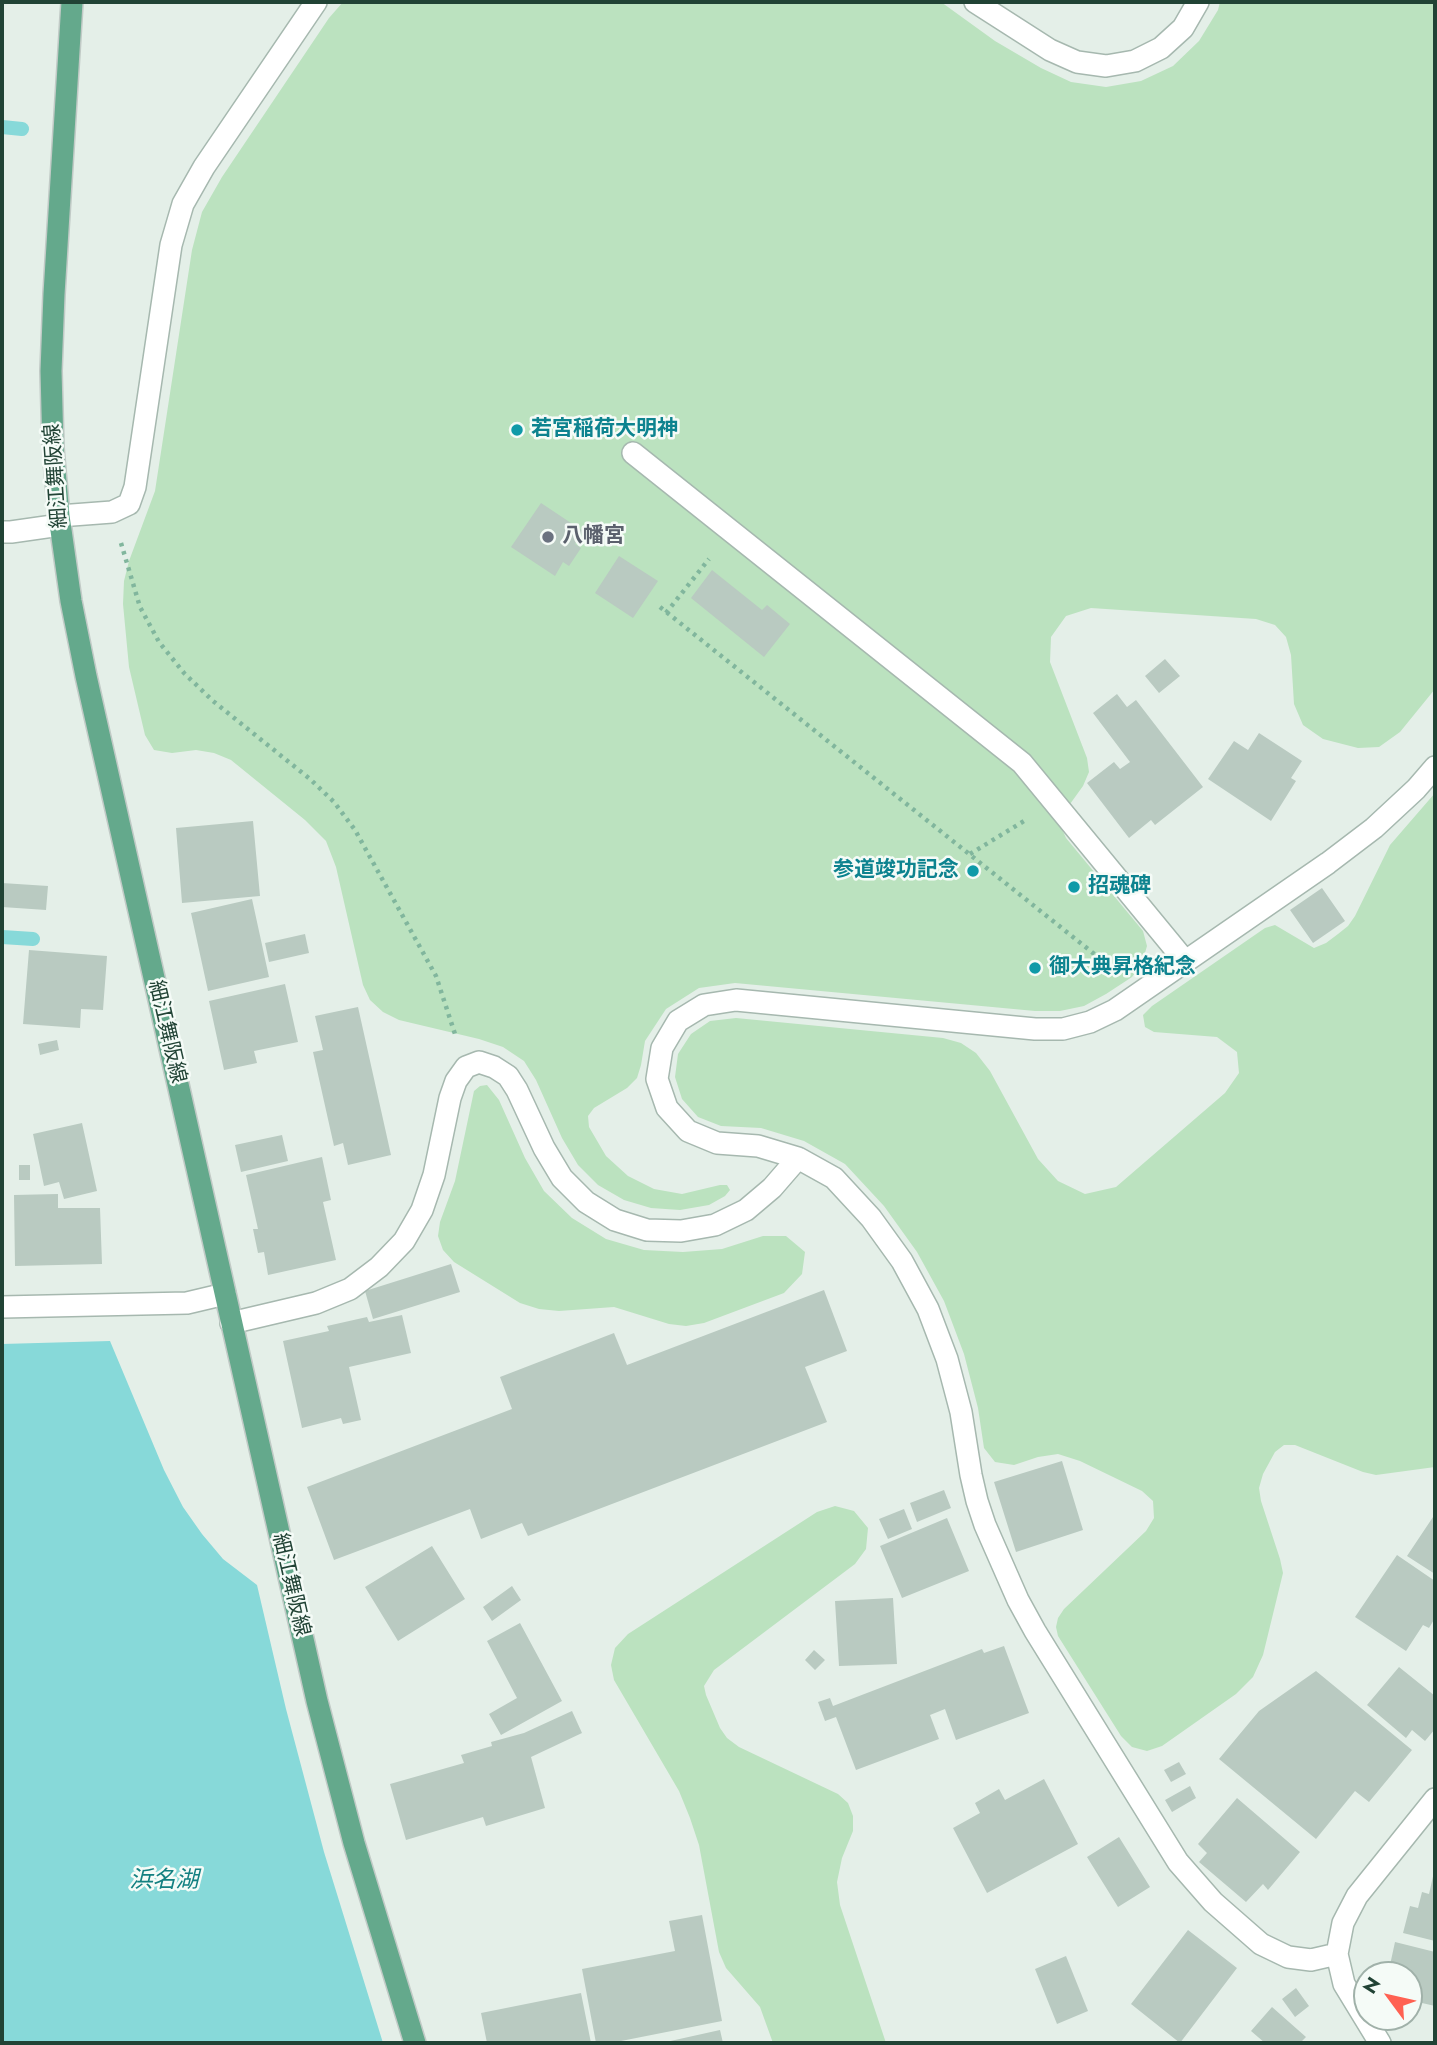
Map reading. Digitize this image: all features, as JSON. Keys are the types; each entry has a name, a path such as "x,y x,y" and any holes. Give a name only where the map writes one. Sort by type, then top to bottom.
{"main road":[{"name":"細江舞阪線","path":"72,2 51,371 53,448 59,521 71,601 317,1701 354,1843 415,2043"}],"street":[{"path":"2,532 112,512 129,504 135,487 171,245 183,204 204,166 316,2"},
{"path":"975,2 1050,50 1077,62 1106,65 1135,61 1161,48 1183,28 1198,2"},
{"path":"633,453 1022,763 1185,961"},
{"path":"1337,1954 1311,1960 1288,1958 1261,1944 1213,1902 1178,1862 1018,1600 976,1501 961,1412 947,1359 928,1309 902,1261 870,1218 834,1178 798,1158 758,1146 717,1143 688,1131 667,1108 657,1079 662,1048 678,1021 705,1004 736,1000 1035,1029 1063,1029 1090,1022 1115,1010 1328,863 1374,828 1416,789 1435,767"},
{"path":"231,1323 316,1303 350,1289 379,1267 404,1241 422,1210 434,1175 456,1081 466,1067 480,1062 494,1066 508,1076 562,1178 586,1202 615,1220 647,1230 681,1231 715,1225 726,1220 746,1210 772,1188 798,1158"},
{"path":"2,1307 187,1303 225,1294"},
{"path":"1380,2043 1344,1984 1337,1954 1343,1923 1357,1896 1435,1799"}],"path":[{"path":"112,512 140,607 159,642 184,673 213,701 326,794 355,830 436,976 466,1067"},
{"path":"666,613 731,531"},
{"path":"660,607 1116,971"},
{"path":"970,854 1054,802"}],"green space":[{"path":"343,2 941,2 995,41 1041,68 1071,82 1106,87 1141,81 1173,66 1199,41 1220,2 1435,2 1435,689 1400,732 1379,747 1358,748 1323,739 1303,725 1294,704 1291,655 1286,637 1275,625 1256,619 1091,608 1066,616 1051,637 1050,662 1087,758 1089,772 1083,786 1065,811 1062,829 1066,838 1143,931 1147,946 1142,963 1132,977 1084,1006 1060,1011 1035,1011 735,983 699,988 666,1009 645,1041 637,1078 627,1088 594,1108 588,1116 589,1127 606,1156 628,1176 654,1189 682,1194 727,1185 730,1190 709,1205 680,1210 651,1208 624,1200 598,1185 578,1165 524,1061 503,1047 479,1039 399,1020 383,1012 370,1000 363,985 336,867 326,841 305,820 231,760 196,750 172,753 154,750 145,735 129,667 123,604 124,581 155,491 192,250 202,212 222,177 329,18"},
{"path":"1435,793 1435,1467 1376,1475 1295,1445 1284,1445 1275,1452 1259,1488 1283,1573 1263,1655 1253,1677 1236,1694 1162,1746 1147,1751 1132,1747 1121,1736 1058,1636 1056,1627 1064,1609 1146,1531 1154,1518 1153,1501 1142,1491 1080,1461 1058,1454 1014,1465 995,1462 984,1448 978,1408 964,1354 944,1301 917,1252 884,1206 845,1164 804,1141 761,1128 721,1126 698,1117 682,1099 675,1077 678,1054 691,1034 710,1021 736,1018 943,1038 961,1043 976,1053 990,1071 1038,1159 1058,1181 1085,1194 1116,1187 1225,1093 1239,1073 1237,1052 1217,1037 1154,1032 1145,1027 1143,1015 1152,1006 1265,928 1275,925 1314,948 1338,934 1355,916 1390,845"},
{"path":"487,1085 499,1100 525,1158 544,1191 572,1218 606,1239 644,1250 683,1252 722,1249 763,1236 786,1236 805,1252 802,1274 784,1293 704,1323 686,1326 669,1324 614,1307 559,1311 520,1303 454,1262 443,1250 438,1236 440,1222 455,1181 474,1091"},
{"path":"835,1506 854,1511 868,1528 866,1549 855,1564 714,1670 704,1686 720,1728 727,1738 739,1747 838,1794 848,1803 853,1816 853,1831 842,1858 837,1882 840,1905 886,2043 773,2043 760,2007 726,1968 719,1952 699,1845 690,1818 679,1791 614,1680 611,1665 615,1648 628,1634 817,1512"}],"water":[{"name":"浜名湖","path":"110,1341 164,1470 183,1507 223,1559 257,1585 324,1852 383,2043 2,2043 2,1344"}],"building":[{"path":"516,421 525,427 518,438 509,432"},
{"name":"八幡宮","path":"541,503 583,531 575,544 581,548 569,566 563,562 555,576 511,547"},
{"path":"619,556 658,581 633,618 595,593"},
{"path":"712,570 762,610 767,605 790,624 764,657 691,598"},
{"path":"1165,659 1180,676 1159,693 1145,676"},
{"path":"1117,694 1127,707 1136,700 1203,787 1155,825 1151,820 1129,838 1087,783 1114,762 1120,769 1130,762 1093,713"},
{"path":"1259,733 1302,761 1291,778 1296,781 1271,821 1208,779 1234,741 1248,750"},
{"path":"253,821 260,896 182,903 176,828"},
{"path":"2,883 48,886 46,910 2,907"},
{"path":"1322,888 1345,921 1313,943 1290,910"},
{"path":"252,899 269,977 208,991 191,913"},
{"path":"305,934 309,953 269,962 265,943"},
{"path":"29,950 107,956 103,1010 81,1009 80,1028 23,1024"},
{"path":"285,984 298,1042 254,1051 257,1063 224,1070 209,1001"},
{"path":"358,1007 391,1155 348,1165 343,1143 334,1146 313,1052 323,1050 315,1016"},
{"path":"57,1040 59,1050 40,1055 38,1044"},
{"path":"82,1123 97,1191 64,1199 59,1182 44,1186 33,1134"},
{"path":"282,1135 288,1161 241,1172 235,1145"},
{"path":"322,1157 331,1200 323,1202 336,1260 268,1275 264,1252 258,1253 253,1229 258,1229 246,1175"},
{"path":"19,1165 30,1165 30,1180 19,1180"},
{"path":"58,1194 58,1208 100,1208 102,1264 15,1266 14,1195"},
{"path":"451,1264 460,1292 373,1319 365,1291"},
{"path":"824,1290 847,1351 805,1367 827,1422 528,1536 522,1523 481,1539 470,1509 334,1560 307,1487 512,1409 500,1377 614,1333 627,1365"},
{"path":"402,1315 411,1353 349,1367 361,1420 343,1424 341,1418 302,1428 283,1341 329,1331 327,1326 367,1317 369,1322"},
{"path":"1062,1461 1083,1530 1016,1552 994,1482"},
{"path":"944,1490 951,1508 917,1522 910,1503"},
{"path":"904,1509 912,1529 888,1539 879,1519"},
{"path":"1435,1514 1435,1574 1407,1556"},
{"path":"947,1518 969,1571 902,1598 880,1546"},
{"path":"432,1546 465,1599 398,1641 365,1587"},
{"path":"1397,1555 1435,1581 1435,1618 1429,1628 1423,1625 1406,1651 1355,1617"},
{"path":"512,1586 521,1600 492,1621 483,1607"},
{"path":"893,1598 897,1664 839,1666 835,1601"},
{"path":"520,1623 562,1701 501,1735 489,1714 517,1698 487,1641"},
{"path":"1004,1646 1029,1713 956,1740 945,1709 930,1715 939,1739 856,1770 836,1717 825,1721 818,1702 830,1698 833,1706 982,1649 984,1653"},
{"path":"814,1650 825,1660 815,1670 805,1660"},
{"path":"1399,1667 1435,1696 1435,1729 1425,1741 1412,1730 1406,1738 1367,1705"},
{"path":"1316,1671 1412,1750 1369,1802 1355,1791 1316,1839 1219,1759 1259,1711"},
{"path":"572,1711 582,1733 531,1757 545,1808 486,1826 483,1817 406,1840 390,1784 464,1763 461,1755 492,1746 491,1742 524,1733"},
{"path":"1179,1762 1186,1774 1171,1782 1164,1770"},
{"path":"1044,1779 1078,1844 987,1893 953,1828 980,1813 975,1803 999,1789 1005,1800"},
{"path":"1190,1786 1196,1798 1172,1812 1165,1800"},
{"path":"1237,1798 1300,1852 1268,1890 1263,1884 1246,1902 1199,1862 1207,1853 1198,1844"},
{"path":"1119,1837 1150,1887 1118,1907 1087,1857"},
{"path":"1434,1872 1435,1941 1403,1933 1410,1906 1418,1908 1422,1892 1429,1894"},
{"path":"702,1915 722,2021 611,2043 596,2043 582,1969 675,1951 669,1921"},
{"path":"1188,1930 1237,1968 1180,2043 1131,2004"},
{"path":"1395,1942 1435,1952 1435,2006 1423,2003 1423,1961 1391,1961"},
{"path":"1066,1956 1088,2011 1057,2024 1035,1969"},
{"path":"1296,1988 1309,2006 1295,2017 1282,1999"},
{"path":"581,1993 591,2043 487,2043 481,2013"},
{"path":"1272,2007 1306,2037 1300,2043 1265,2043 1251,2031"},
{"path":"720,2030 723,2043 666,2043 666,2042"}],"waterway":[{"path":"2,127 22,129"},
{"path":"2,937 33,939"}],"place":[{"name":"若宮稲荷大明神","path":"517,430"},
{"name":"八幡宮","path":"548,537"},
{"name":"参道竣功記念","path":"973,871"},
{"name":"招魂碑","path":"1074,887"},
{"name":"御大典昇格紀念","path":"1035,968"}]}
